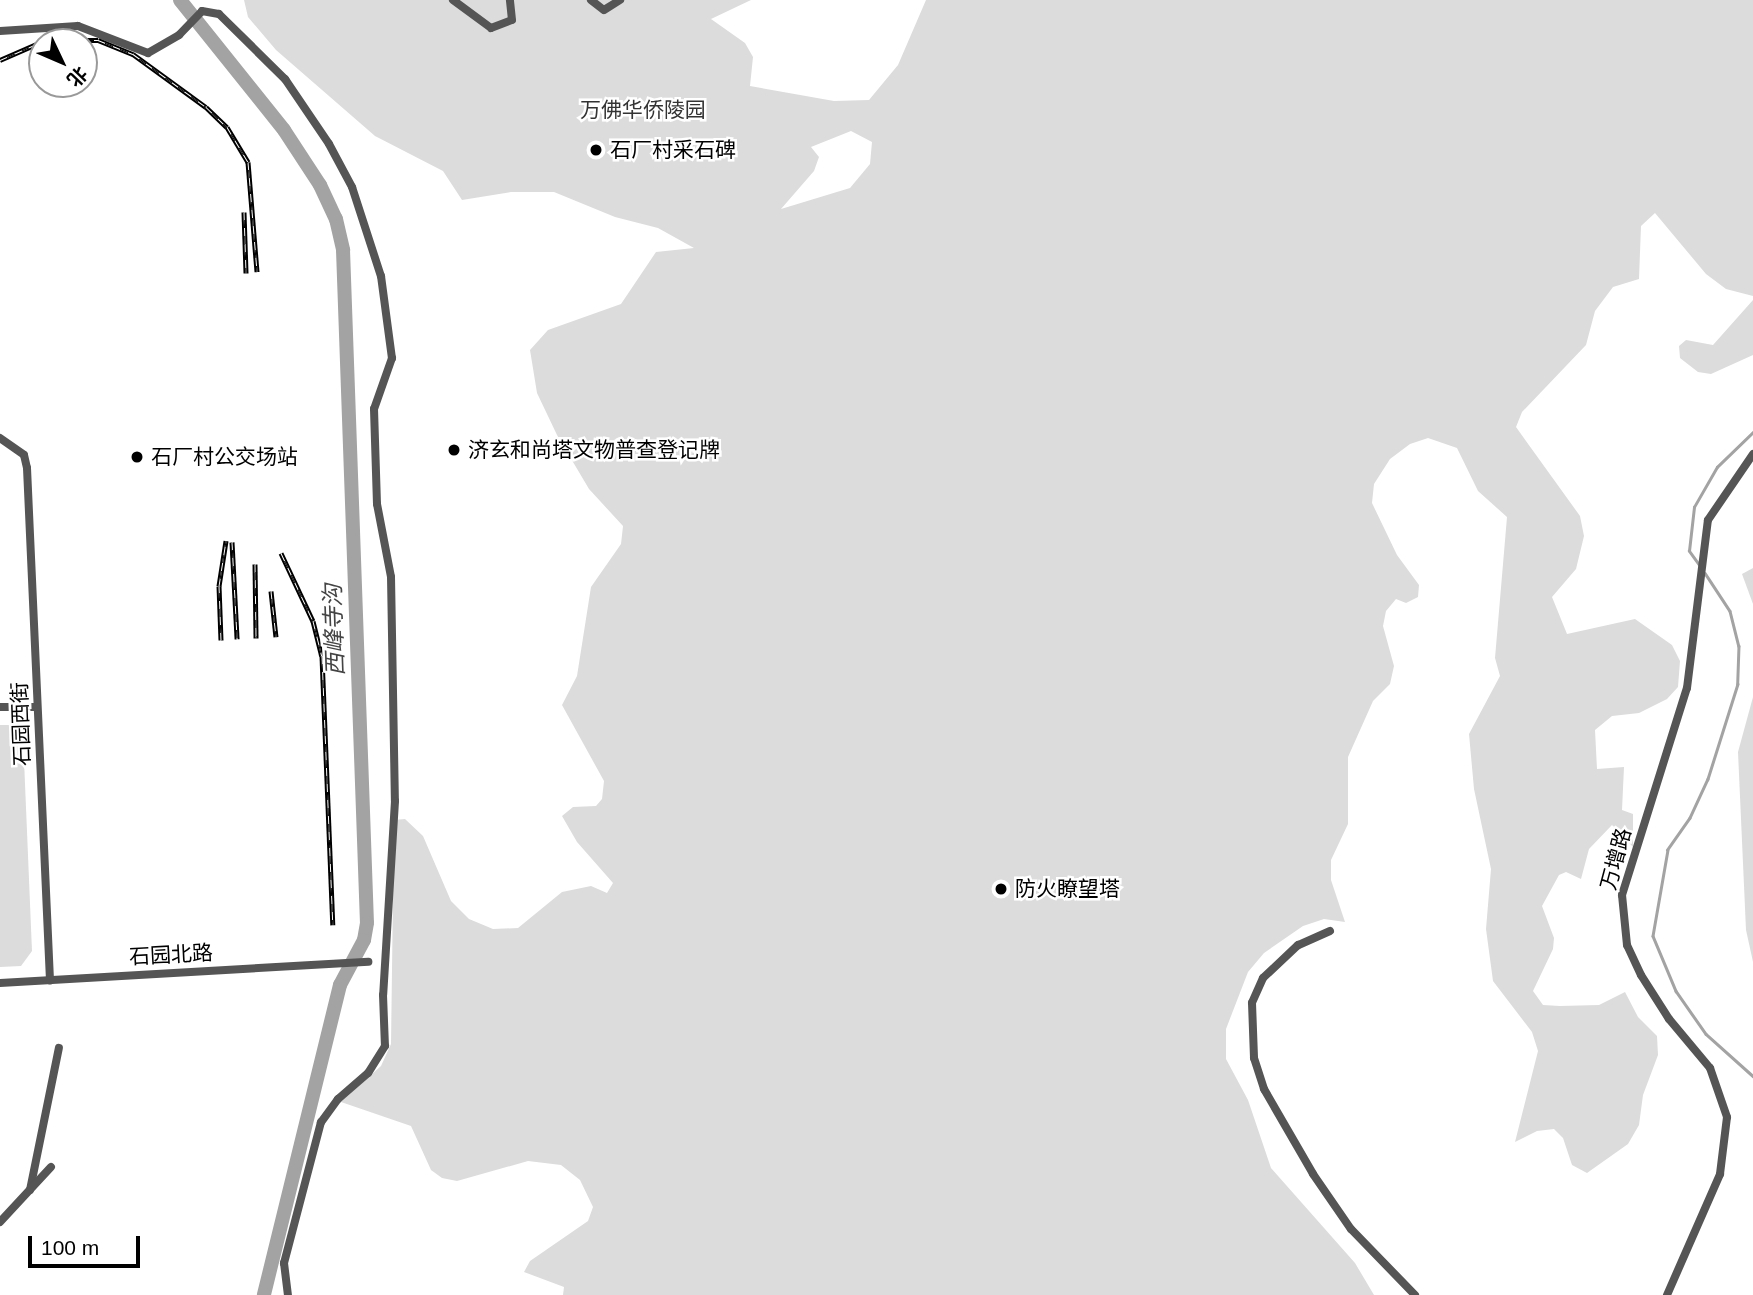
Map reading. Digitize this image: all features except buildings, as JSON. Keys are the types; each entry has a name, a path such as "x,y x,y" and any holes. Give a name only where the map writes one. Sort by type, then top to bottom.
{"street":[{"path":"453,0 491,29 512,20 510,0"},
{"path":"591,0 604,10 620,0"},
{"path":"0,31 78,26 148,53 179,36 202,11 219,14 285,79 341,163 363,215 381,276 392,358 374,409 377,504 391,577 395,801 383,995 385,1046 368,1073 338,1099 321,1122 284,1264 288,1295"},
{"name":"石园西街","path":"0,438 24,455 27,468 50,979"},
{"name":"万增路","path":"1667,1295 1720,1174 1727,1117 1710,1068 1669,1018 1641,975 1627,945 1622,895 1687,688 1708,520 1753,454"},
{"path":"0,707 37,707"},
{"path":"1329,930 1298,945 1263,978 1252,1003 1254,1058 1264,1089 1313,1174 1351,1229 1415,1295"},
{"name":"石园北路","path":"0,983 368,962"},
{"path":"30,1190 59,1048"},
{"path":"0,1222 51,1167"}],"green space":[{"name":"万佛华侨陵园","path":"244,0 751,0 711,19 745,43 753,57 750,86 834,101 869,100 898,65 926,0 1753,0 1753,296 1726,289 1706,274 1655,213 1641,226 1639,279 1613,287 1595,311 1586,345 1522,412 1516,427 1580,516 1584,536 1576,569 1552,597 1567,634 1635,619 1672,645 1680,661 1678,687 1667,699 1639,713 1612,716 1595,730 1597,769 1624,767 1622,810 1633,814 1633,847 1612,825 1589,849 1581,879 1566,872 1559,875 1542,906 1554,938 1553,949 1533,991 1543,1005 1599,1005 1625,992 1638,1017 1657,1036 1658,1055 1643,1095 1639,1125 1628,1144 1587,1173 1572,1165 1563,1138 1554,1129 1537,1131 1515,1142 1538,1051 1532,1032 1493,981 1486,929 1491,869 1474,789 1469,734 1500,676 1495,658 1507,517 1478,491 1457,448 1428,438 1410,444 1390,459 1374,484 1372,503 1397,555 1419,585 1418,597 1406,603 1396,599 1386,611 1383,626 1394,666 1390,684 1373,701 1348,757 1348,824 1331,860 1331,880 1345,922 1324,919 1303,926 1264,953 1248,972 1226,1029 1226,1059 1248,1100 1271,1168 1355,1263 1374,1295 563,1295 564,1287 524,1272 530,1261 588,1221 593,1207 580,1180 561,1165 528,1161 457,1181 442,1178 431,1170 411,1126 341,1102 381,1066 391,1044 394,820 405,819 423,836 451,901 469,919 493,929 518,928 562,892 591,886 607,893 613,883 577,842 562,816 573,807 596,806 602,799 604,781 562,705 577,676 591,587 621,544 623,526 589,489 557,435 537,393 530,350 548,330 621,304 656,252 694,248 658,228 615,217 554,192 511,192 462,200 443,171 375,136 276,50 248,17","holes":["851,131 872,142 870,164 850,188 781,209 814,171 819,157 811,147"]},
{"path":"1753,300 1753,355 1711,374 1698,372 1680,358 1679,346 1686,340 1713,345"},
{"path":"1753,568 1753,604 1742,574"},
{"path":"1753,697 1753,962 1746,930 1738,752"},
{"path":"0,725 12,725 23,736 32,951 21,966 0,967"}],"waterway":[{"name":"西峰寺沟","path":"180,0 284,130 320,185 336,219 343,250 367,923 364,940 340,985 264,1295"},
{"path":"1699,565 1689,551 1694,507 1717,467 1753,432"},
{"path":"1705,573 1730,611 1739,646 1738,684 1708,779 1690,818 1668,850 1653,936 1676,991 1706,1034 1753,1076"}],"railway":[{"path":"0,60 46,40 98,40 133,54 206,107 227,127 248,162 257,272"},
{"path":"244,212 246,273"},
{"path":"221,640 219,586 226,541"},
{"path":"232,542 237,639"},
{"path":"281,553 313,621 322,656 333,925"},
{"path":"255,564 256,638"},
{"path":"271,591 276,637"}],"place":[{"name":"石厂村采石碑","path":"596,150"},
{"name":"济玄和尚塔文物普查登记牌","path":"454,450"},
{"name":"石厂村公交场站","path":"137,457"},
{"name":"防火瞭望塔","path":"1001,889"}]}
